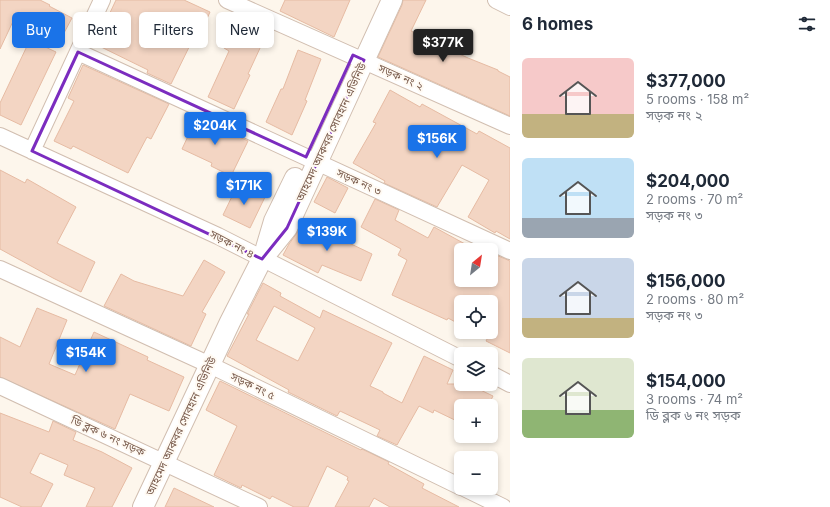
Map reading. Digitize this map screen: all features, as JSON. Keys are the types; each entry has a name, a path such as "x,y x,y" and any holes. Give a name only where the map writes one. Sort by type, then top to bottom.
{"street":[{"path":"32,151 102,0"},
{"name":"সড়ক নং ২","path":"227,0 510,126"},
{"name":"আহমেদ আকবর সোবহান এভিনিউ","path":"359,58 378,0"},
{"name":"আহমেদ আকবর সোবহান এভিনিউ","path":"143,507 230,322 262,259 274,221 312,160 359,58 392,0"},
{"path":"496,0 510,7"},
{"name":"সড়ক নং ৩","path":"78,52 510,251"},
{"name":"সড়ক নং ৪","path":"0,136 218,236 454,355"},
{"name":"সড়ক নং ৫","path":"0,268 210,365 454,483"},
{"path":"498,378 510,384"},
{"name":"ডি ব্লক ৬ নং সড়ক","path":"0,386 259,507"},
{"name":"সড়ক নং ৫","path":"478,495 503,507"}],"highlighted area":[{"path":"78,52 306,157 353,55 364,60 287,228 262,259 32,151"}],"building":[{"path":"0,0 40,0 60,12 12,12 12,24 0,49"},
{"path":"116,0 184,0 210,12 208,16 208,12 139,12 139,48 189,48 171,84 147,73 148,70 103,48 131,48 131,12 110,12"},
{"path":"285,0 350,0 334,37 280,11"},
{"path":"403,0 426,0 411,31 468,58 498,70 510,77 510,116 378,57"},
{"path":"65,14 72,18 65,31"},
{"path":"26,48 47,48 56,52 21,125 0,115 0,103"},
{"path":"224,48 260,48 248,74 250,75 234,109 208,97 229,51"},
{"path":"298,50 321,59 305,100 307,101 292,135 266,122 281,89 283,89"},
{"path":"83,65 169,104 151,139 147,137 128,173 73,146 71,149 54,141 74,101 68,98"},
{"path":"390,90 420,107 422,104 477,134 479,131 510,148 510,239 496,231 495,233 468,217 489,180 462,165 437,207 384,183 385,181 353,163 376,123 373,122"},
{"path":"197,117 248,141 231,176 211,166 212,163 182,149"},
{"path":"0,170 25,183 27,179 76,207 57,243 95,262 81,292 0,249"},
{"path":"327,177 348,188 335,213 314,202"},
{"path":"238,184 265,197 250,228 223,215"},
{"path":"375,199 399,210 395,220 428,238 434,227 463,243 454,243 454,287 498,287 498,256 510,261 510,353 486,341 487,339 498,339 498,295 454,295 454,321 448,318 447,320 392,295 407,260 398,255 401,249 361,227"},
{"path":"303,221 372,254 361,281 322,265 318,273 283,255"},
{"path":"204,260 225,272 202,312 206,314 191,346 104,306 121,274 134,281 183,296"},
{"path":"263,283 281,293 280,296 320,318 323,310 392,343 370,386 402,403 424,356 453,370 447,384 454,384 454,391 483,391 493,396 492,399 454,399 454,420 434,410 433,413 419,406 397,445 377,436 380,430 340,411 337,416 288,392 289,390 227,356 249,314 247,314","holes":["274,306 315,328 298,361 256,340"]},
{"path":"37,308 67,320 49,364 75,375 94,332 148,357 147,360 184,377 169,411 130,394 115,429 0,377 0,337 20,347"},
{"path":"220,381 361,450 362,449 389,462 388,464 424,484 422,488 459,507 390,507 374,498 369,507 335,507 349,481 347,480 348,477 327,466 308,507 294,507 272,496 270,499 242,485 241,488 214,475 237,426 206,410"},
{"path":"0,413 49,432 53,421 76,432 73,440 102,452 132,468 112,507 86,507 95,488 64,475 68,465 40,453 30,473 53,484 41,507 22,507 0,497"},
{"path":"174,488 214,507 165,507"}]}
